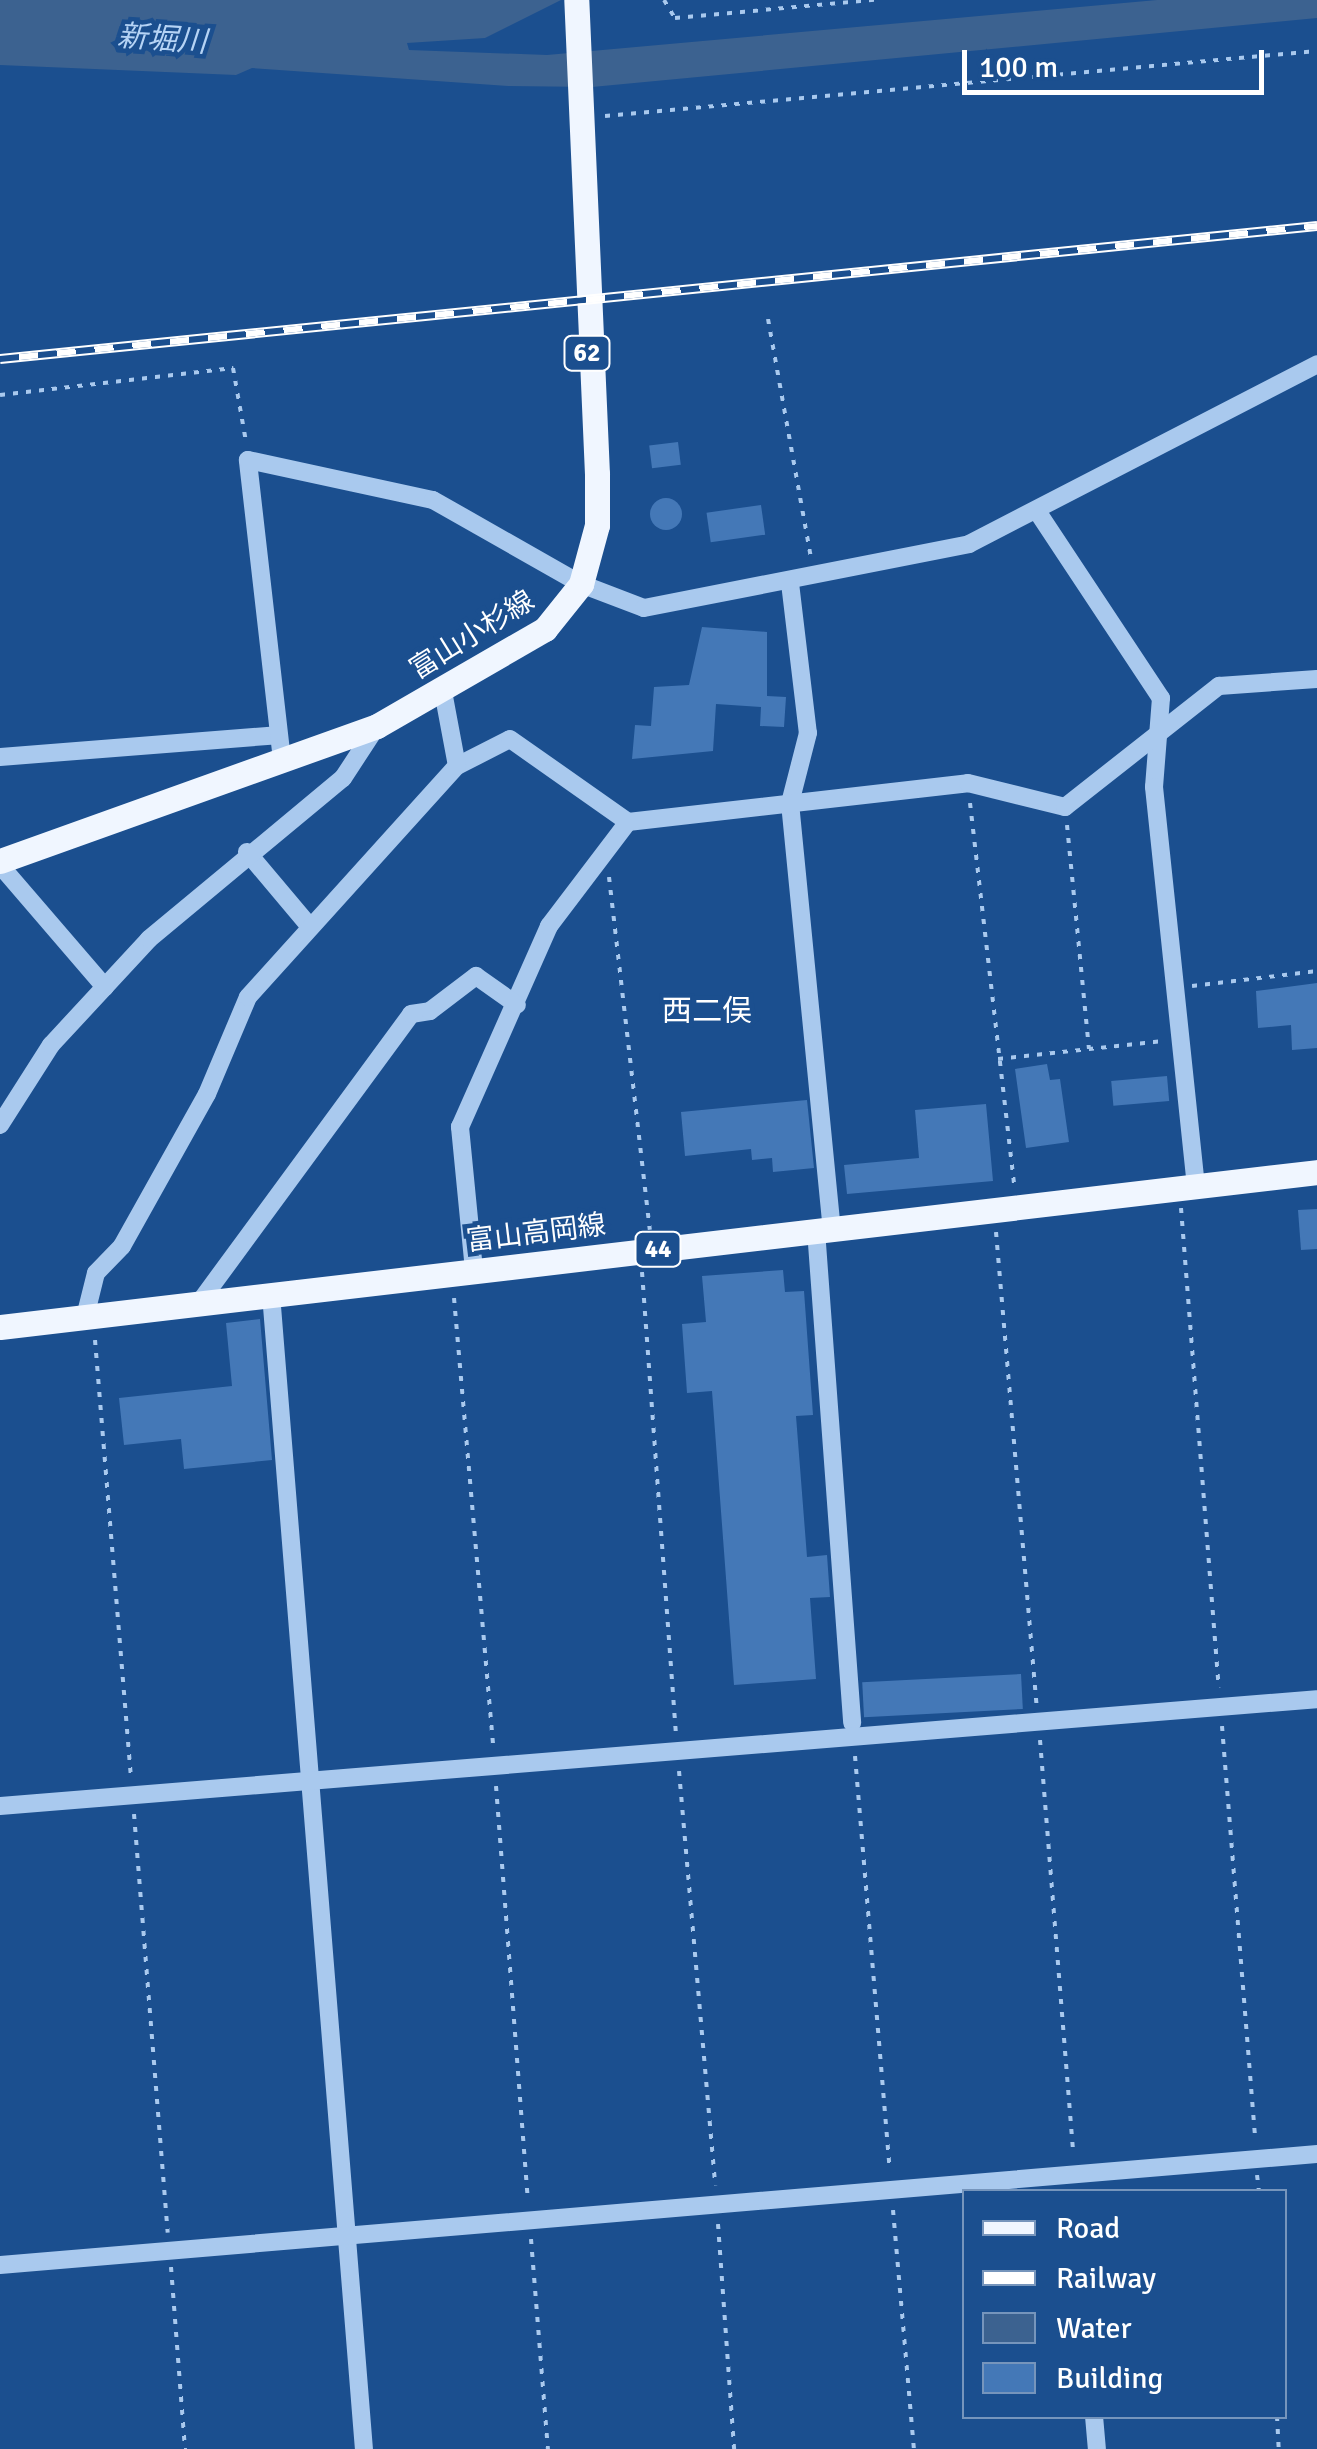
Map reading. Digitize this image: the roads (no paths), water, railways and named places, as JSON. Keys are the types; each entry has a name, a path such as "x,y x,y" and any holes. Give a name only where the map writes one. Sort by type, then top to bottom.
{"main road":[{"name":"富山小杉線","path":"0,863 279,747 377,726 443,692 545,629 581,584 597,524 598,474 575,108 576,0"},
{"name":"富山高岡線","path":"0,1327 1317,1172"}],"street":[{"path":"0,757 279,747 248,460 433,500 581,584 644,608 790,583 969,544 1039,514 1317,364"},
{"path":"1039,514 1161,698 1164,736 1154,787 1196,1186"},
{"path":"790,583 808,733 790,804 824,1229 853,1728"},
{"path":"89,1316 96,1274 122,1246 198,1111 248,997 306,922 457,766 510,739 628,822 968,783 1065,808 1164,736 1219,686 1317,679"},
{"path":"443,692 457,766"},
{"path":"0,1125 8,1095 105,987 248,852 343,778 377,726"},
{"path":"462,1271 460,1127 549,926 628,822"},
{"path":"248,852 306,922"},
{"path":"0,863 105,987"},
{"path":"198,1303 411,1014 430,1011 476,976 517,1005"},
{"path":"271,1294 364,2449"},
{"path":"0,1806 677,1748 853,1728 1038,1720 1317,1698"},
{"path":"0,2265 892,2188 1076,2183 1317,2154"},
{"path":"1094,2419 1096,2449"}],"water":[{"name":"新堀川","path":"0,0 561,0 485,38 407,43 409,50 547,55 1157,0 1317,0 1317,18 592,87 508,86 252,68 236,75 0,65"}],"railway":[{"path":"0,359 1317,226"}],"district":[{"name":"西二俣","path":"707,1012"}]}
